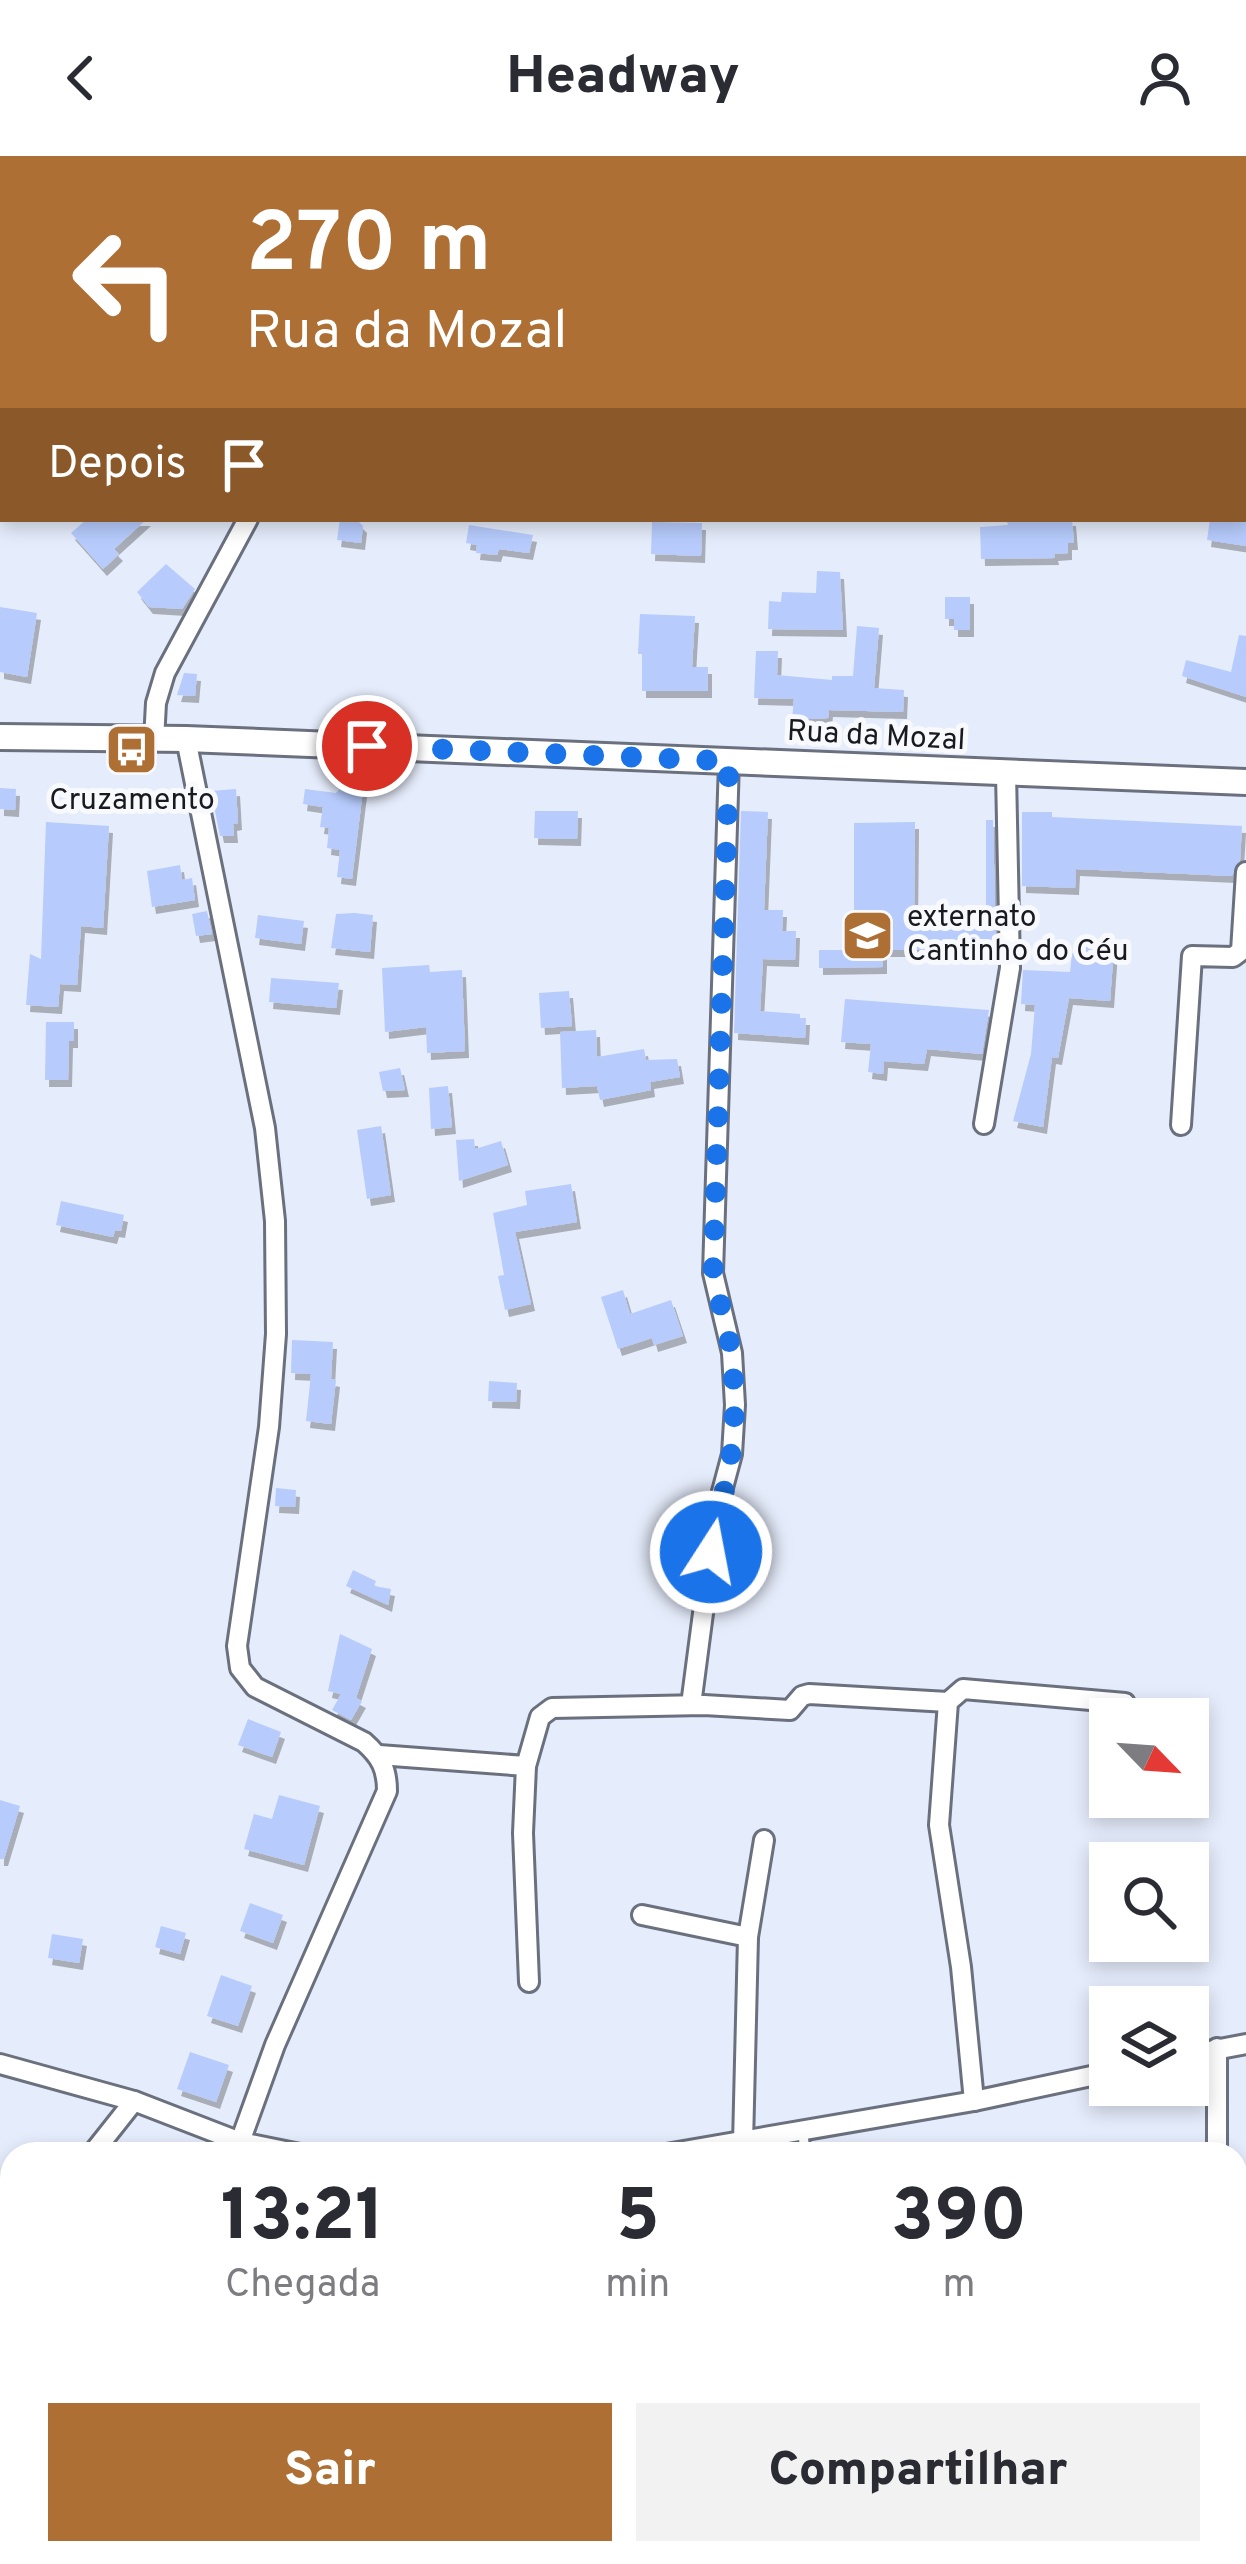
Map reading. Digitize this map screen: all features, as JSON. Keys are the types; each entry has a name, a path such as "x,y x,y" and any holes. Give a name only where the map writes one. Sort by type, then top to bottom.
{"main road":[{"name":"Rua da Mozal","path":"0,736 186,739 1246,782"}],"street":[{"path":"154,740 156,703 165,673 246,522"},
{"path":"186,739 265,1128 275,1221 277,1334 269,1427 237,1646 240,1668 255,1687 364,1742 379,1755 387,1772 387,1792 275,2045 240,2141"},
{"path":"691,1705 716,1514 729,1478 735,1406 732,1353 713,1273 729,761"},
{"path":"984,1124 1010,968 1006,773"},
{"path":"1181,1125 1192,956 1233,957 1241,951 1246,872"},
{"path":"529,1982 523,1833 526,1766 540,1718 552,1708 790,1709 809,1694 948,1702 963,1689 1089,1700"},
{"path":"948,1702 939,1825 961,1966 974,2101"},
{"path":"379,1755 526,1766"},
{"path":"743,2142 748,1937 764,1840"},
{"path":"642,1915 748,1937"},
{"path":"1209,2050 1246,2044"},
{"path":"1216,2142 1217,2048"},
{"path":"0,2064 134,2101 245,2142"},
{"path":"754,2142 1089,2076"},
{"path":"102,2142 134,2101"}],"lane":[{"path":"803,2133 804,2142"}],"building":[{"path":"84,522 144,522 114,549 119,554 103,569 71,533"},
{"path":"340,522 363,526 361,543 337,540"},
{"path":"652,522 702,523 701,556 651,554"},
{"path":"1072,522 1074,543 1068,543 1068,553 1054,554 1055,558 981,559 980,527"},
{"path":"1210,522 1246,522 1246,546 1207,540"},
{"path":"469,525 533,535 529,553 499,549 497,555 476,553 477,545 466,543"},
{"path":"166,564 195,589 182,609 149,607 137,592"},
{"path":"817,571 840,572 843,630 768,629 769,601 781,602 782,592 816,593"},
{"path":"945,597 970,597 970,630 954,630 954,619 945,619"},
{"path":"0,607 37,613 27,677 0,672"},
{"path":"640,614 695,616 692,667 708,667 708,691 642,691"},
{"path":"857,626 879,628 874,688 904,690 903,712 829,710 828,718 792,720 794,699 754,698 756,651 778,651 777,675 832,680 832,676 853,676"},
{"path":"1239,635 1246,636 1246,697 1182,676 1186,660 1231,672"},
{"path":"184,673 197,674 195,696 177,695"},
{"path":"341,787 363,790 352,879 337,877 340,850 327,848 329,828 320,827 323,807 303,804 305,789 336,793"},
{"path":"0,788 16,789 15,810 0,809"},
{"path":"236,789 234,836 220,836 211,791"},
{"path":"535,811 578,811 577,839 534,838"},
{"path":"741,811 768,812 764,910 783,910 782,931 796,931 795,960 763,959 760,1011 800,1014 806,1018 805,1038 734,1033"},
{"path":"1022,812 1242,826 1240,860 1232,876 1076,869 1075,888 1022,886"},
{"path":"986,820 993,820 996,950 883,950 883,967 819,968 819,950 854,950 854,823 915,822 914,919 986,919"},
{"path":"46,822 109,826 103,928 81,926 77,985 60,984 58,1007 26,1005 30,954 41,959"},
{"path":"180,865 182,880 192,878 195,900 152,907 147,871"},
{"path":"207,911 212,934 196,936 192,914"},
{"path":"336,914 373,915 370,952 331,948"},
{"path":"258,915 304,921 301,944 255,938"},
{"path":"1080,945 1114,947 1110,1001 1069,998 1058,1058 1052,1057 1043,1127 1013,1121 1031,1054 1035,1005 1021,1004 1023,970 1070,972 1072,953 1079,954"},
{"path":"429,965 430,972 462,970 465,1051 427,1053 426,1027 385,1032 382,968"},
{"path":"271,978 339,983 336,1008 269,1002"},
{"path":"569,991 572,1026 541,1028 539,993"},
{"path":"845,999 989,1010 982,1054 927,1049 924,1064 884,1061 883,1074 868,1072 871,1044 841,1042"},
{"path":"46,1022 74,1022 68,1080 45,1080"},
{"path":"596,1030 597,1057 644,1049 646,1060 677,1059 680,1077 650,1082 651,1090 600,1100 597,1086 562,1088 560,1032"},
{"path":"400,1068 405,1090 383,1091 379,1072"},
{"path":"448,1086 452,1127 431,1129 429,1088"},
{"path":"381,1126 391,1195 367,1199 357,1130"},
{"path":"474,1139 475,1149 501,1141 508,1165 459,1181 456,1140"},
{"path":"571,1184 577,1222 515,1232 531,1304 505,1310 493,1213 527,1205 525,1191"},
{"path":"61,1201 124,1215 121,1231 115,1230 113,1237 56,1225"},
{"path":"623,1290 630,1314 671,1300 683,1336 654,1345 652,1338 618,1349 601,1297"},
{"path":"292,1340 333,1342 331,1379 336,1380 331,1424 306,1421 311,1374 291,1373"},
{"path":"489,1381 517,1383 516,1402 488,1401"},
{"path":"276,1488 296,1490 295,1507 275,1506"},
{"path":"353,1570 376,1581 374,1586 391,1589 388,1605 346,1586"},
{"path":"340,1634 372,1649 356,1698 362,1701 351,1720 332,1710 341,1694 328,1691"},
{"path":"248,1719 281,1732 272,1757 238,1745"},
{"path":"279,1795 320,1806 304,1865 244,1849 254,1814 272,1819"},
{"path":"0,1800 20,1806 4,1859 0,1859"},
{"path":"250,1903 283,1915 273,1943 240,1931"},
{"path":"161,1926 186,1933 180,1954 155,1947"},
{"path":"52,1934 83,1939 79,1963 48,1958"},
{"path":"221,1975 252,1986 238,2026 207,2016"},
{"path":"190,2052 229,2065 216,2102 177,2089"}],"place":[{"name":"Cruzamento","path":"132,749"},
{"name":"externato Cantinho do Céu","path":"868,935"}],"route":[{"path":"367,746 729,761 713,1273 732,1353 735,1406 729,1478 716,1514 711,1552"}]}
